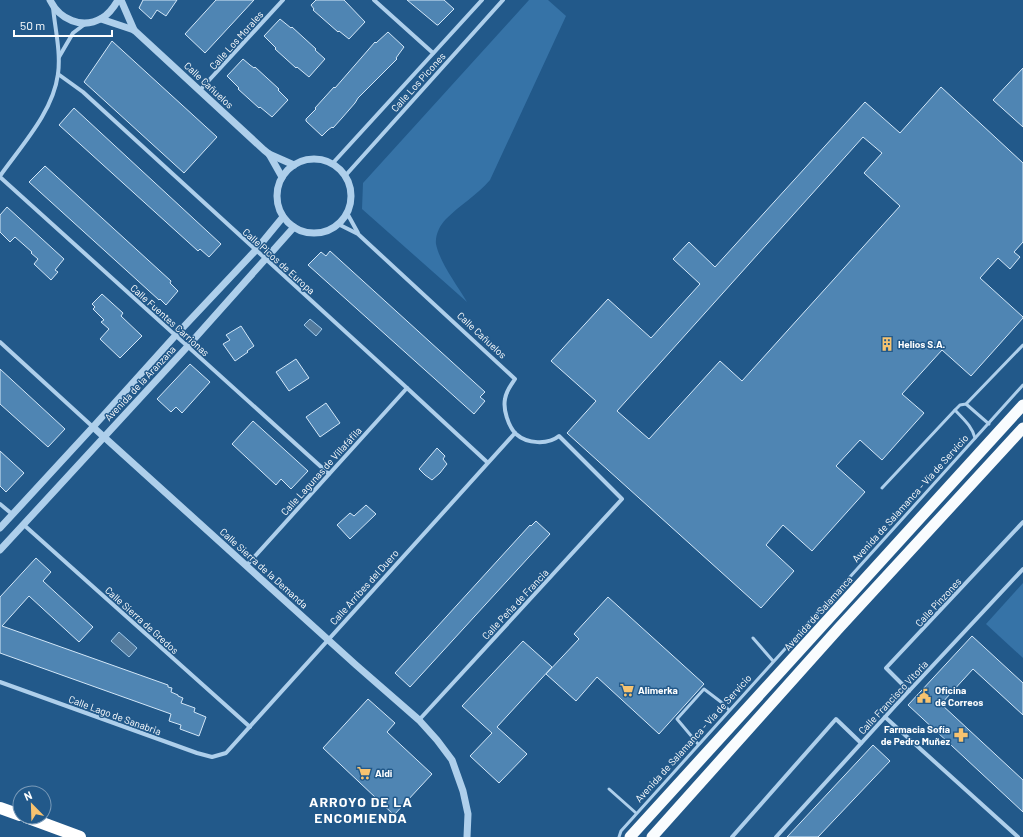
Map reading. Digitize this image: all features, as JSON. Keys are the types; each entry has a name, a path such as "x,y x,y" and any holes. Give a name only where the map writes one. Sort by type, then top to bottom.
{"highway":[{"name":"Avenida de Salamanca","path":"630,837 1023,405"},
{"path":"652,837 838,630 1023,428"},
{"path":"0,808 12,812"},
{"path":"48,825 80,837"}],"street":[{"path":"58,57 73,33 87,23 101,19 112,10 120,0"},
{"name":"Calle Cañuelos","path":"120,0 134,30 269,154 282,177"},
{"name":"Calle Los Morales","path":"200,90 283,0"},
{"path":"374,0 433,52"},
{"name":"Calle Los Picones","path":"332,164 482,0"},
{"name":"Calle Los Picones","path":"345,176 503,0"},
{"path":"51,3 59,14 68,19 87,23"},
{"path":"0,177 43,115 52,97 58,74 58,57 51,3"},
{"name":"Calle Cañuelos","path":"101,19 134,30"},
{"name":"Calle Picos de Europa","path":"58,74 82,92 487,462"},
{"name":"Calle Cañuelos","path":"269,154 294,165"},
{"path":"313,159 324,160 338,168 345,176 350,187 351,196 347,213 338,224 325,231 316,233 306,232 294,227 283,217 277,201 277,190 282,177 294,165 313,159"},
{"name":"Calle Fuentes Carrionas","path":"0,177 329,474"},
{"name":"Calle Cañuelos","path":"347,213 358,234"},
{"name":"Avenida de la Aranzana","path":"0,528 175,336 256,251 283,217"},
{"name":"Calle Cañuelos","path":"338,224 358,234 515,379 508,389 504,400 506,415 515,433"},
{"name":"Avenida de la Aranzana","path":"0,550 187,347 294,227"},
{"name":"Calle Sierra de la Demanda","path":"0,342 246,566 419,720 452,760 463,791 468,814 467,837"},
{"name":"Calle Lagunas de Villafáfila","path":"246,566 407,388"},
{"name":"Calle Peña de Francia","path":"419,720 622,498 559,436 553,441 537,442 524,439 515,433"},
{"name":"Calle Arribes del Duero","path":"226,753 487,462 515,433"},
{"path":"0,504 12,514"},
{"name":"Calle Pinzones","path":"909,691 886,668 1023,522"},
{"name":"Calle Sierra de Gredos","path":"24,525 250,727"},
{"name":"Calle Francisco Vitoria","path":"776,837 861,743 1023,569"},
{"name":"Calle Lago de Sanabria","path":"0,682 197,753 212,757 226,753"},
{"path":"885,717 1018,837"},
{"path":"732,837 836,719 861,743"}],"lane":[{"path":"882,488 955,410 960,405 966,404 1023,345"},
{"name":"Avenida de Salamanca - Vía de Servicio","path":"619,837 621,831 636,813 1023,386"},
{"path":"966,404 988,424"},
{"path":"955,410 970,426 975,438"},
{"path":"753,638 773,661"},
{"path":"698,744 677,720 704,689 729,710"},
{"path":"608,789 636,813"}],"shaded area":[{"path":"529,0 548,0 566,16 490,180 446,219 440,227 436,237 436,244 441,259 467,302 362,209 363,183"},
{"path":"310,319 322,329 316,336 304,325"},
{"path":"1023,583 1023,658 986,624"},
{"path":"119,632 137,648 129,657 111,641"}],"building":[{"path":"143,0 177,0 166,16 157,10 151,19 139,8"},
{"path":"216,0 254,0 205,53 185,34"},
{"path":"316,0 344,0 365,22 349,39 339,31 338,32 313,10 314,9 311,5"},
{"path":"407,0 444,0 454,9 437,25"},
{"path":"280,19 291,28 292,27 325,59 309,77 297,67 296,68 275,49 276,48 264,36"},
{"path":"388,32 404,47 396,58 397,59 358,98 333,128 332,127 322,136 306,121 306,119 375,42 376,43"},
{"path":"112,41 217,137 184,173 84,82"},
{"path":"243,59 254,68 255,67 279,89 278,90 288,100 272,117 260,107 259,108 238,89 239,88 227,76"},
{"path":"1023,68 1023,127 993,100"},
{"name":"Helios S.A.","path":"941,87 1023,163 1023,242 1014,252 1020,257 1010,269 998,258 980,278 1023,318 971,376 942,350 902,394 924,413 882,460 860,440 836,466 865,492 812,551 783,525 766,545 794,571 761,608 567,433 596,401 551,361 608,299 651,338 700,284 673,259 689,242 715,267 865,102 900,133","holes":["863,137 882,153 864,173 900,206 742,381 720,361 649,439 617,411"]},
{"path":"74,108 221,244 209,257 200,249 198,251 59,125"},
{"path":"45,166 171,281 170,283 178,291 166,305 29,182"},
{"path":"7,207 64,259 55,270 58,272 51,280 34,264 38,259 31,253 32,252 15,237 10,242 0,232 0,215"},
{"path":"330,251 485,392 480,397 485,401 474,414 308,265 321,252 326,256"},
{"path":"102,294 123,313 121,316 142,336 120,358 100,339 109,329 101,322 104,320 93,309 95,307 92,304"},
{"path":"241,326 254,346 235,361 223,344 230,340 226,335"},
{"path":"296,359 309,378 289,391 276,372"},
{"path":"190,364 210,382 182,413 176,407 171,412 157,399"},
{"path":"0,369 65,429 48,447 0,404"},
{"path":"326,403 340,423 320,437 306,417"},
{"path":"253,421 308,471 291,489 281,479 276,485 232,444"},
{"path":"437,448 445,456 443,459 447,464 432,480 419,469"},
{"path":"0,451 24,473 6,492 0,486"},
{"path":"366,505 376,514 350,539 337,525 350,513 354,516"},
{"path":"536,521 550,534 410,687 395,673 530,525 531,526"},
{"path":"36,558 51,572 43,581 93,627 79,642 29,596 2,626 168,685 168,687 172,688 171,692 183,698 181,703 195,708 194,712 206,717 199,736 180,729 181,725 169,721 171,714 0,653 0,597"},
{"path":"608,597 704,684 659,734 597,677 576,701 546,674 579,639 574,634"},
{"path":"972,636 1023,683 1023,715 973,669 941,704 1023,780 1023,812 908,705"},
{"path":"523,641 552,667 497,727 527,754 499,783 470,756 492,733 462,706"},
{"path":"368,699 395,723 387,732 432,774 394,815 323,748"},
{"path":"873,745 890,761 818,837 787,837"}],"place":[{"name":"Helios S.A.","path":"887,344"},
{"name":"Alimerka","path":"627,690"},
{"name":"Oficina de Correos","path":"924,696"},
{"name":"Farmacia Sofía de Pedro Muñez","path":"961,735"},
{"name":"Aldi","path":"364,773"}],"district":[{"name":"ARROYO DE LA ENCOMIENDA","path":"361,810"}]}
